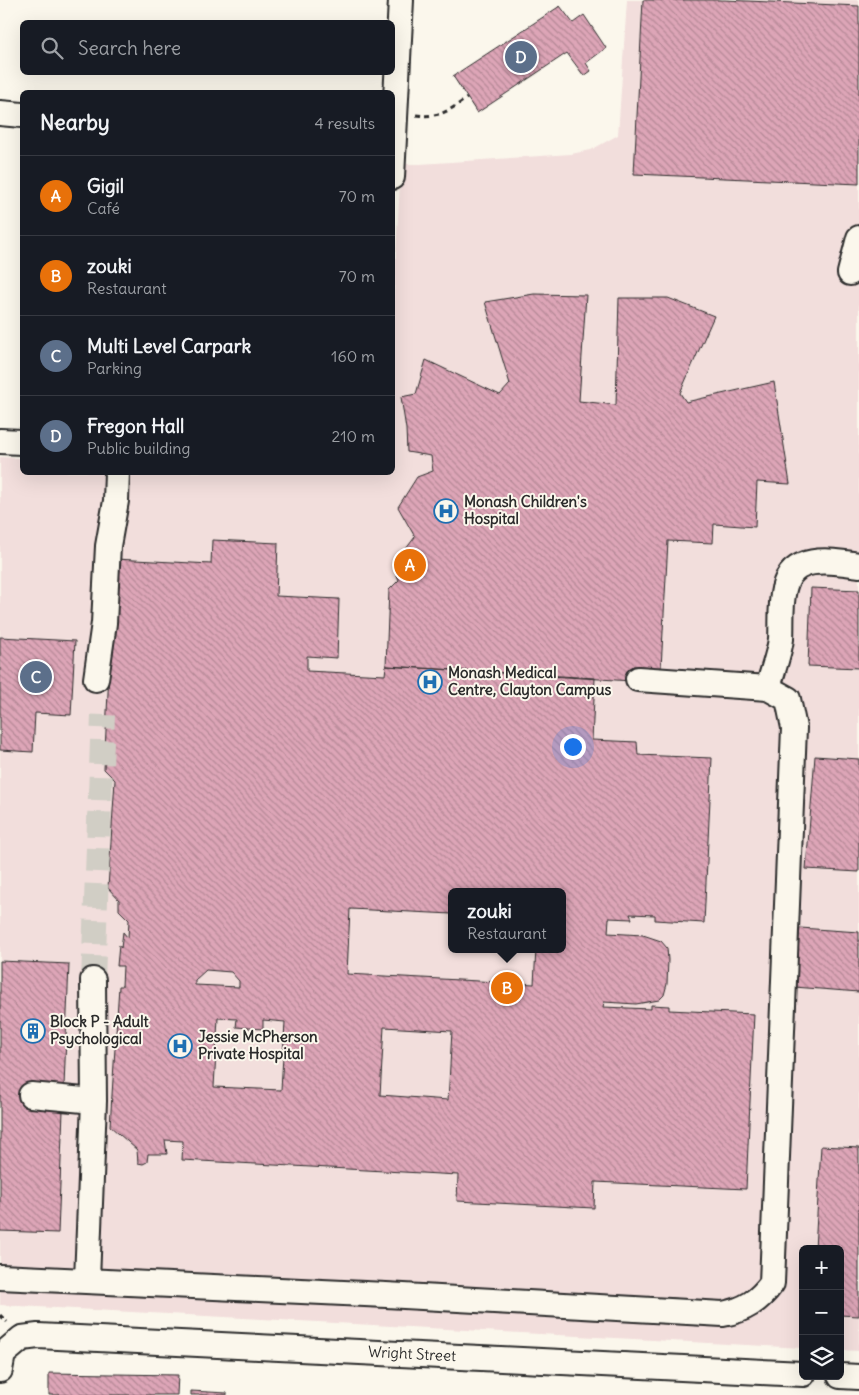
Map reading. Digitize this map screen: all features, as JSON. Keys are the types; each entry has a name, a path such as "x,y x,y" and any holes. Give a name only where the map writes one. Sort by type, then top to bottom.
{"street":[{"path":"395,109 401,0"},
{"path":"0,113 20,114"},
{"path":"850,273 859,238"},
{"path":"0,441 20,442"},
{"path":"96,679 104,623 108,546 116,501 117,475"},
{"path":"0,1277 88,1280 723,1314 745,1308 756,1301 772,1283 794,728 778,694 786,670 781,641 784,588 790,576 802,564 821,561 859,565"},
{"path":"638,679 778,694"},
{"path":"88,1280 94,1101 93,980"},
{"path":"31,1095 94,1101"},
{"path":"0,1370 3,1354 14,1330"},
{"name":"Wright Street","path":"14,1330 38,1336 799,1374"},
{"path":"844,1376 859,1377"}],"path":[{"path":"395,127 451,110 468,98"},
{"path":"0,1315 14,1330"}],"shaded area":[{"name":"Monash Medical Centre, Clayton Campus","path":"627,0 859,0 859,1351 844,1350 844,1245 799,1245 799,1348 0,1305 0,457 20,458 20,475 395,475 395,273 401,164 571,154 591,150 618,135"}],"building":[{"path":"643,0 725,0 859,6 859,184 634,174"},
{"path":"560,6 573,23 584,15 606,48 586,63 591,71 584,76 567,53 477,113 453,76"},
{"name":"Monash Children's Hospital","path":"534,294 586,295 579,401 616,405 619,298 668,298 714,316 680,393 686,402 774,382 790,484 757,482 755,527 714,524 713,543 668,541 661,668 633,666 632,681 386,666 389,590 399,580 393,566 415,537 398,507 417,477 433,471 431,456 407,452 406,429 401,397 416,394 426,360 500,395 510,384 485,302"},
{"path":"212,540 278,543 276,596 339,599 337,658 307,656 307,671 385,675 386,666 595,678 592,740 637,742 638,755 712,758 704,923 655,920 655,915 630,914 632,919 609,918 608,933 643,935 661,941 667,948 667,984 664,995 659,1000 636,1004 604,1002 603,1007 651,1009 651,1005 669,1006 669,1010 754,1014 746,1189 595,1182 594,1208 457,1201 458,1175 182,1160 183,1141 165,1140 167,1154 148,1154 147,1162 143,1164 138,1163 137,1150 110,1126 119,986 122,986 123,966 117,966 119,945 121,948 123,932 128,938 129,920 119,910 119,900 108,888 115,780 104,769 115,559 211,564","holes":["206,970 231,972 239,981 239,987 195,985 195,980","218,1018 237,1019 236,1027 263,1029 263,1020 285,1022 281,1090 214,1087","384,1027 452,1031 448,1100 380,1095"]},
{"path":"811,588 859,590 859,668 808,666"},
{"path":"0,637 75,641 71,715 35,713 33,752 0,750"},
{"path":"815,756 859,759 859,872 806,869"},
{"path":"800,928 859,932 859,992 794,987"},
{"name":"Block P - Adult Psychological","path":"0,961 69,964 58,1233 0,1231"},
{"path":"821,1146 859,1148 859,1316 844,1315 844,1245 815,1245"},
{"path":"49,1373 178,1375 177,1395 49,1395"},
{"path":"191,1391 227,1393 227,1395 191,1395"}],"tunnel":[{"path":"93,980 103,715"}],"place":[{"name":"Fregon Hall","path":"521,57"},
{"name":"Monash Children's Hospital","path":"446,511"},
{"name":"Gigil","path":"410,565"},
{"name":"Multi Level Carpark","path":"36,677"},
{"name":"Monash Medical Centre, Clayton Campus","path":"430,682"},
{"name":"zouki","path":"507,988"},
{"name":"Block P - Adult Psychological","path":"33,1031"},
{"name":"Jessie McPherson Private Hospital","path":"180,1046"}]}
